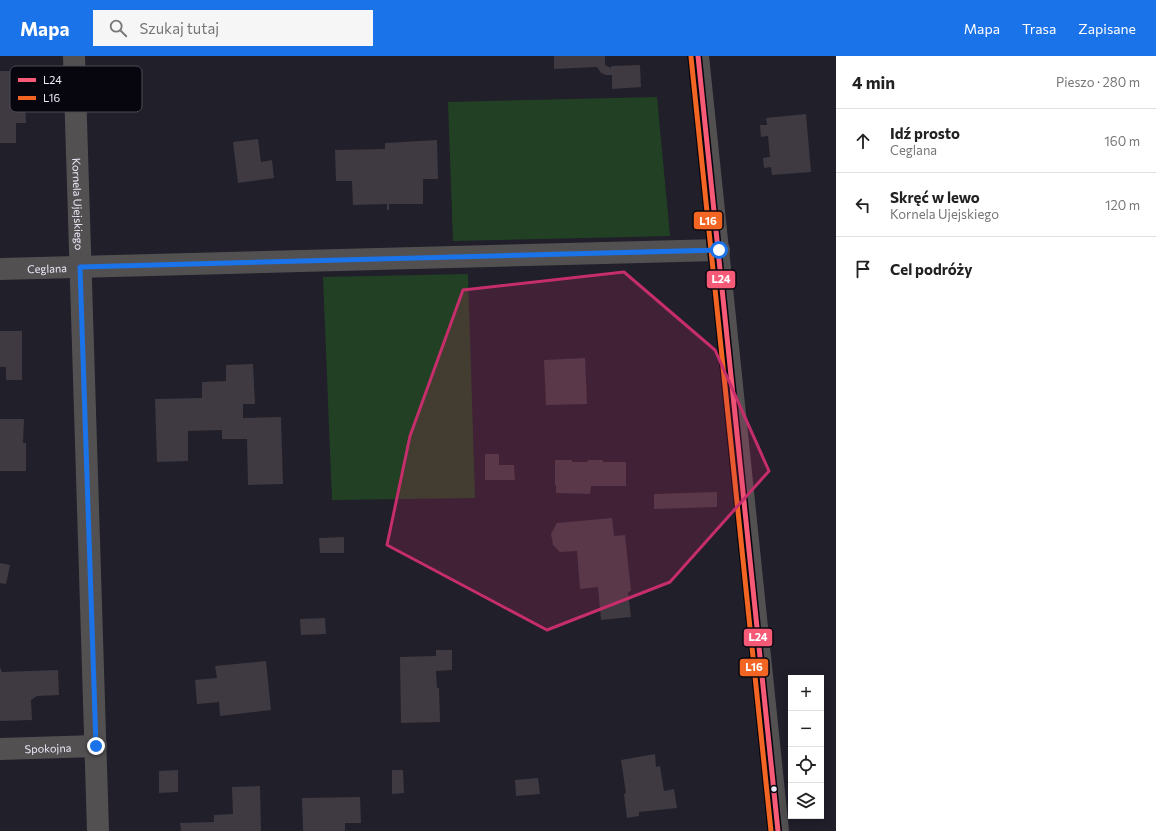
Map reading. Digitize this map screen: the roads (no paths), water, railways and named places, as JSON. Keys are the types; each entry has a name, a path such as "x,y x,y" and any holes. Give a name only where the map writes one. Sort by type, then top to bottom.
{"street":[{"name":"Kornela Ujejskiego","path":"74,56 74,66"},
{"path":"698,56 778,831"},
{"name":"Kornela Ujejskiego","path":"76,112 98,831"},
{"name":"Ceglana","path":"0,269 719,250"},
{"name":"Spokojna","path":"0,749 96,746"}]}
